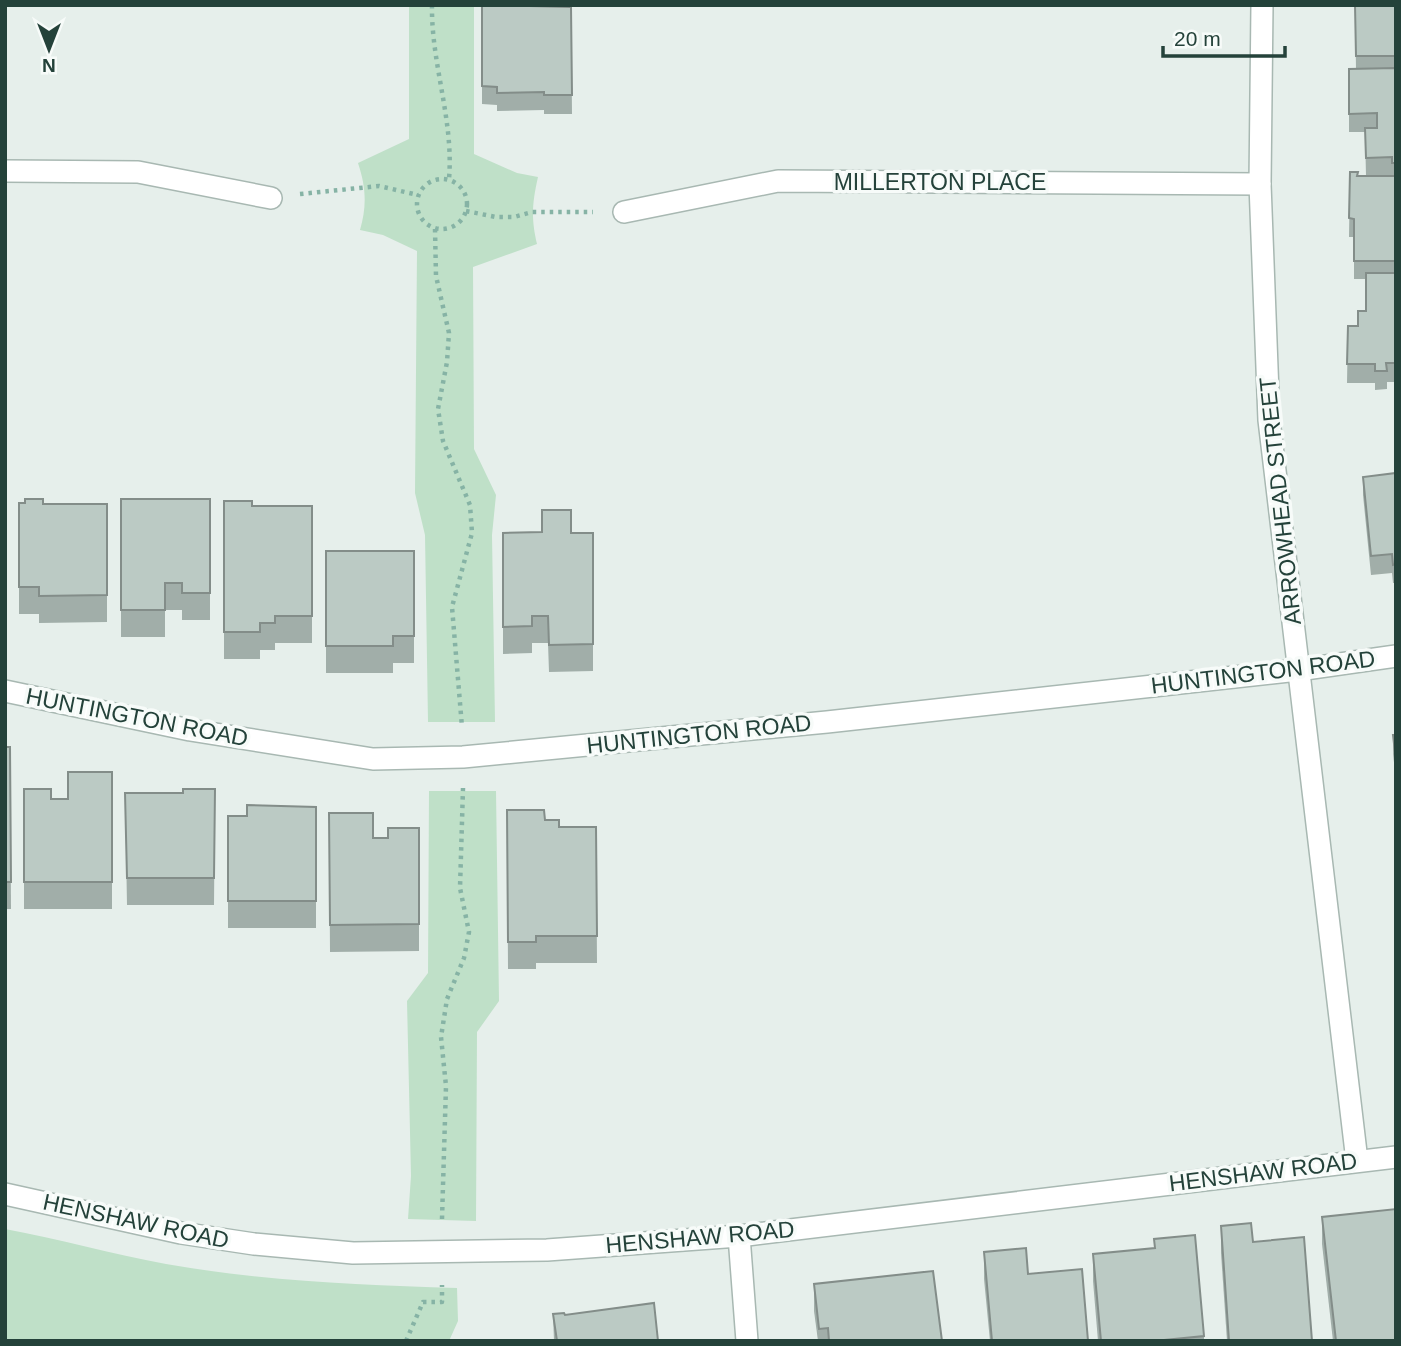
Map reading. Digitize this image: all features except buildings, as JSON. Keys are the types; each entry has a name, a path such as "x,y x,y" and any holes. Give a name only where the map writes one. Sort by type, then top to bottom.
{"street":[{"name":"ARROWHEAD STREET","path":"1262,5 1260,184 1269,420 1357,1161"},
{"path":"5,172 138,172 271,198"},
{"name":"MILLERTON PLACE","path":"624,212 778,181 1260,184"},
{"name":"HUNTINGTON ROAD","path":"5,691 190,730 373,759 463,757 827,722 1298,670 1396,656"},
{"name":"HENSHAW ROAD","path":"5,1194 181,1233 254,1244 353,1253 547,1250 739,1236 1396,1157"},
{"path":"739,1236 747,1341"}],"path":[{"path":"432,5 433,40 449,129 449,179"},
{"path":"449,179 463,190 467,198 466,211 460,222 453,227 435,229 428,226 418,213 418,195 426,184 433,180 449,179"},
{"path":"271,198 379,186 418,195"},
{"path":"466,211 496,217 514,217 532,212 624,212"},
{"path":"435,229 436,276 449,333 447,362 438,409 443,441 470,505 472,533 452,607 463,757 460,888 469,932 464,958 447,999 441,1037 446,1086 442,1219"},
{"path":"406,1341 423,1302 442,1302 442,1285"}],"green space":[{"path":"409,5 474,5 474,154 517,173 538,177 533,211 537,244 473,267 474,449 496,495 492,535 495,722 428,722 425,535 415,493 417,251 383,235 360,230 365,196 358,163 409,139"},
{"path":"429,791 496,791 499,1001 477,1032 476,1221 408,1219 411,1176 407,1001 428,973"},
{"path":"5,1229 202,1270 311,1281 457,1288 458,1321 449,1341 5,1341"}]}
